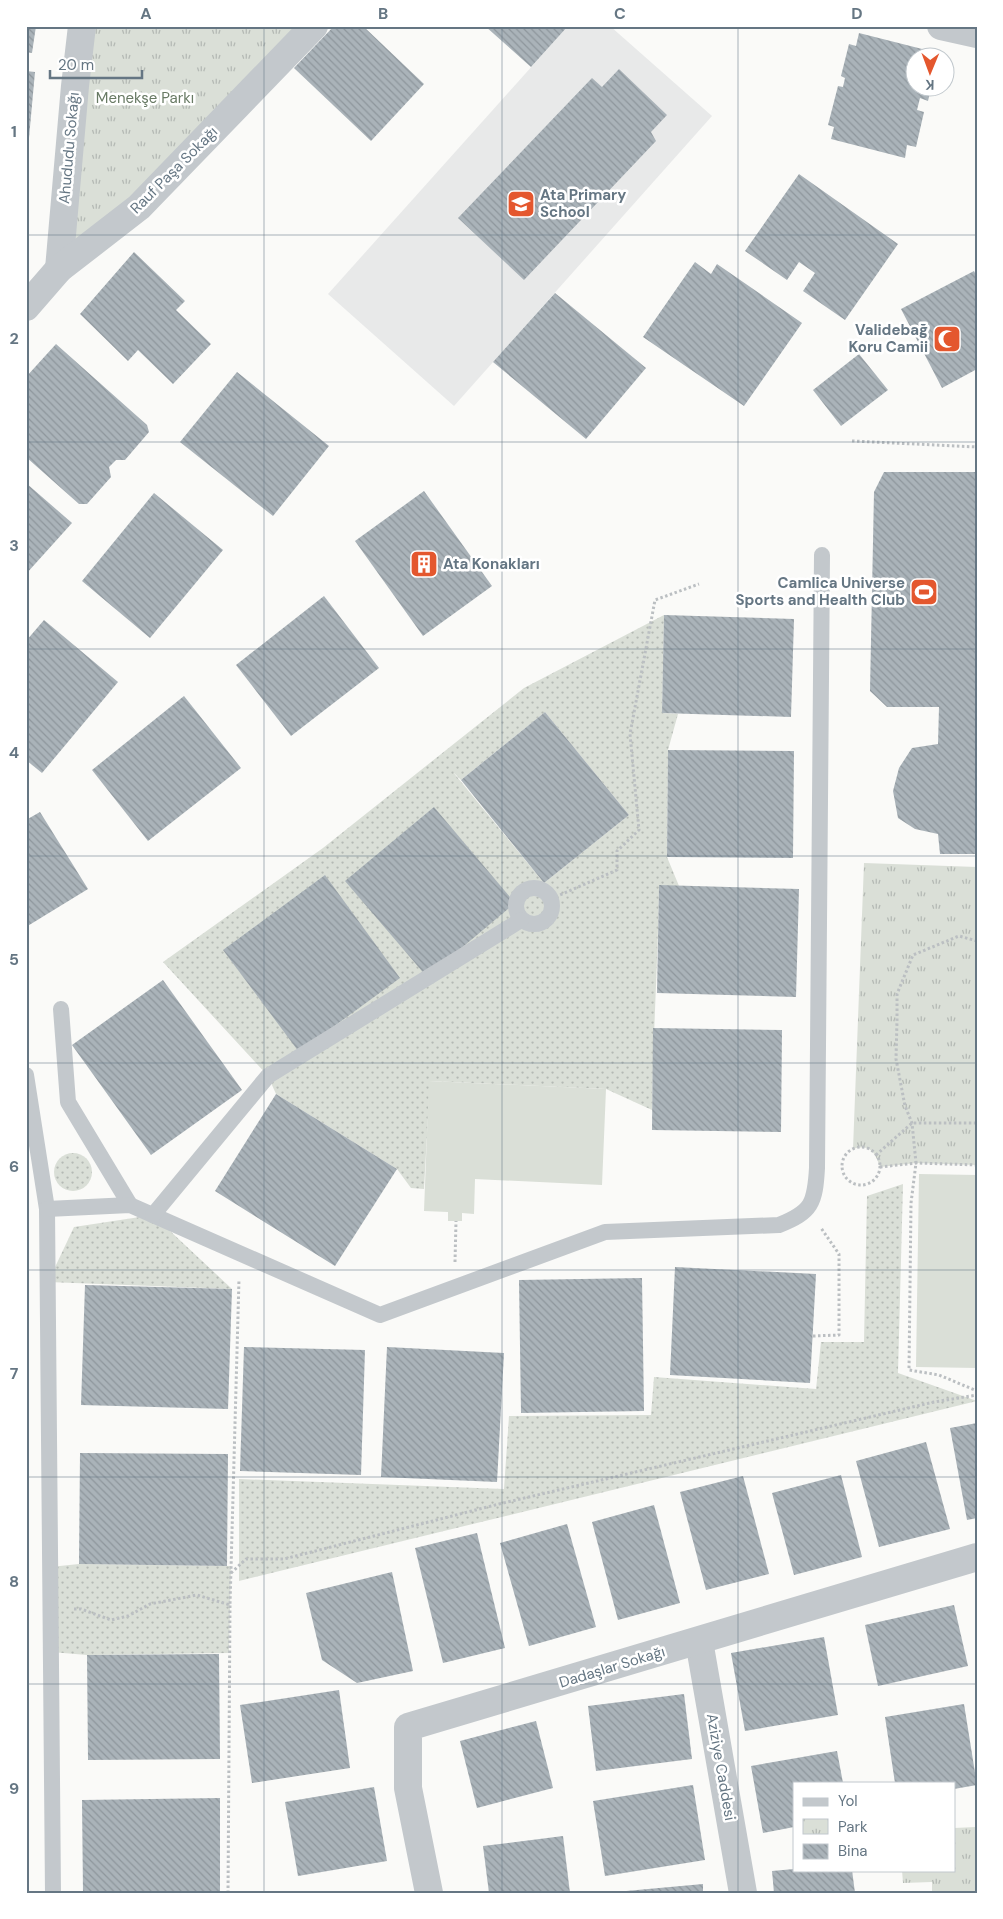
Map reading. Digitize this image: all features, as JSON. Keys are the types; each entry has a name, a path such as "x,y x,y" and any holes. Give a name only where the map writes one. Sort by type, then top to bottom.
{"street":[{"name":"Ahududu Sokağı","path":"59,270 82,26"},
{"name":"Rauf Paşa Sokağı","path":"26,307 59,270 139,207 314,26"},
{"path":"941,26 977,34"},
{"name":"Dadaşlar Sokağı","path":"429,1893 408,1788 408,1727 977,1557"},
{"name":"Aziziye Caddesi","path":"699,1641 743,1893"}],"lane":[{"path":"47,1209 130,1205 380,1314 605,1232 780,1225 798,1218 808,1209 816,1190 817,1168 822,555"},
{"path":"537,888 551,899 551,912 544,922 532,925 517,916 515,904 520,893 525,890 537,888"},
{"path":"153,1215 268,1076 521,920"},
{"path":"61,1009 68,1102 130,1205"},
{"path":"26,1075 36,1127 47,1209 53,1893"}],"path":[{"path":"852,441 977,447"},
{"path":"551,899 617,870 617,851 639,830 630,734 654,600 699,584"},
{"path":"977,941 959,936 913,956 897,994 896,1058 905,1106 912,1123 916,1163 911,1203 909,1370 939,1376 977,1391"},
{"path":"876,1155 912,1123 977,1123"},
{"path":"866,1148 876,1155 880,1167 879,1173 871,1183 859,1186 848,1181 842,1170 844,1157 853,1149 866,1148"},
{"path":"880,1167 916,1163 977,1165"},
{"path":"808,1209 839,1254 839,1336 813,1336"},
{"path":"454,1287 456,1221"},
{"path":"228,1893 230,1605 240,1253"},
{"path":"231,1573 246,1559 284,1559 500,1504 925,1404 977,1395"},
{"path":"50,1608 81,1610 111,1620 128,1616 150,1604 196,1596 230,1605"}],"shaded area":[{"name":"Ata Primary School","path":"568,26 610,26 712,116 454,406 328,294"}],"green space":[{"name":"Menekşe Parkı","path":"82,26 314,26 59,269"},
{"path":"664,615 662,713 678,714 668,750 667,857 679,886 659,886 652,1110 606,1089 430,1081 424,1189 411,1188 397,1169 276,1094 268,1076 163,962 323,848 524,688","holes":["545,712 629,815 544,883 453,772 461,780"]},
{"path":"864,863 977,867 977,1165 916,1163 880,1167 871,1150 864,1148 853,1149"},
{"path":"429,1081 606,1089 602,1185 475,1179 474,1214 462,1213 462,1221 448,1221 448,1212 424,1211"},
{"path":"73,1153 87,1158 92,1172 87,1186 73,1191 59,1186 54,1172 59,1158"},
{"path":"919,1174 977,1175 977,1368 916,1367"},
{"path":"903,1184 898,1373 977,1401 239,1581 239,1479 504,1489 509,1416 651,1415 654,1377 816,1389 821,1342 864,1342 867,1196"},
{"path":"153,1215 232,1289 48,1282 74,1227"},
{"path":"79,1564 231,1566 229,1653 87,1655 51,1652 50,1567"},
{"path":"976,1827 977,1893 932,1893 932,1882 903,1883 902,1872 956,1872 956,1828"}],"building":[{"path":"26,26 36,26 32,53 26,52"},
{"path":"334,26 363,26 424,84 371,141 294,68"},
{"path":"485,26 568,26 531,67"},
{"path":"859,33 918,48 906,48 906,98 920,98 917,110 924,112 916,147 907,145 905,158 831,139 834,127 828,125 838,86 843,87 845,78 841,76 849,44 856,46"},
{"name":"Ata Primary School","path":"619,69 667,115 651,132 656,141 524,280 458,218 592,78 602,87"},
{"path":"26,71 35,72 28,149 26,149"},
{"path":"799,174 898,244 845,320 803,291 815,273 799,262 787,280 745,251"},
{"path":"134,252 185,301 176,310 211,344 173,384 138,350 128,361 80,314"},
{"path":"695,262 711,274 717,264 802,323 744,406 643,337"},
{"name":"Validebağ Koru Camii","path":"974,271 977,277 977,369 942,388 901,309"},
{"path":"555,293 646,368 586,439 493,362"},
{"path":"56,344 147,425 149,432 125,460 116,460 109,467 111,477 87,504 79,504 26,457 26,377"},
{"path":"859,354 888,390 841,426 813,390"},
{"path":"237,372 329,446 273,516 180,442"},
{"name":"Camlica Universe Sports and Health Club","path":"884,472 977,472 977,854 940,854 938,834 915,829 898,818 893,791 899,768 912,748 938,744 939,707 887,707 870,691 874,492"},
{"path":"26,483 72,523 26,574"},
{"name":"Ata Konakları","path":"424,491 492,586 423,636 355,541"},
{"path":"154,493 223,550 150,638 82,581"},
{"path":"324,596 379,668 291,736 236,665"},
{"path":"664,615 794,619 791,717 662,713"},
{"path":"44,620 118,682 42,773 26,760 26,641"},
{"path":"184,696 241,768 148,841 92,770"},
{"path":"545,712 629,815 544,883 461,780"},
{"path":"668,750 794,751 793,858 667,857"},
{"path":"434,807 515,903 427,977 345,881"},
{"path":"40,812 88,889 26,927 26,820"},
{"path":"325,875 400,978 299,1052 223,950"},
{"path":"659,885 799,889 796,997 657,993"},
{"path":"163,980 242,1090 151,1155 72,1045"},
{"path":"653,1028 782,1030 781,1132 652,1130"},
{"path":"276,1094 397,1169 335,1266 215,1191"},
{"path":"675,1267 816,1274 810,1383 670,1375"},
{"path":"642,1278 644,1411 521,1413 519,1280"},
{"path":"85,1285 232,1289 228,1409 81,1405"},
{"path":"244,1347 365,1350 361,1475 240,1471"},
{"path":"387,1347 504,1353 497,1482 381,1477"},
{"path":"977,1423 977,1518 967,1520 950,1428"},
{"path":"926,1442 950,1529 879,1547 856,1461"},
{"path":"80,1453 228,1454 227,1566 79,1564"},
{"path":"841,1475 862,1557 794,1575 772,1493"},
{"path":"743,1476 769,1574 706,1590 680,1492"},
{"path":"654,1505 680,1603 618,1620 592,1522"},
{"path":"567,1524 596,1627 529,1646 500,1543"},
{"path":"477,1533 505,1648 443,1663 415,1548"},
{"path":"392,1572 413,1671 357,1683 322,1660 306,1593"},
{"path":"954,1605 968,1666 878,1686 865,1625"},
{"path":"824,1637 838,1715 745,1731 731,1653"},
{"path":"219,1654 220,1759 88,1760 87,1655"},
{"path":"339,1690 350,1768 252,1783 240,1705"},
{"path":"684,1694 692,1759 596,1771 588,1706"},
{"path":"964,1704 977,1785 956,1789 956,1782 895,1782 885,1717"},
{"path":"536,1721 553,1788 477,1808 460,1741"},
{"path":"837,1751 843,1782 793,1782 793,1827 763,1833 751,1766"},
{"path":"693,1785 705,1860 605,1876 593,1801"},
{"path":"374,1787 387,1861 298,1876 285,1802"},
{"path":"220,1798 220,1893 83,1893 82,1800"},
{"path":"563,1836 570,1893 489,1893 483,1846"},
{"path":"793,1869 793,1872 852,1872 855,1893 774,1893 772,1871"},
{"path":"703,1884 703,1893 626,1893 626,1891"}],"place":[{"name":"Ata Primary School","path":"521,204"},
{"name":"Validebağ Koru Camii","path":"947,339"},
{"name":"Ata Konakları","path":"424,564"},
{"name":"Camlica Universe Sports and Health Club","path":"924,592"}]}
